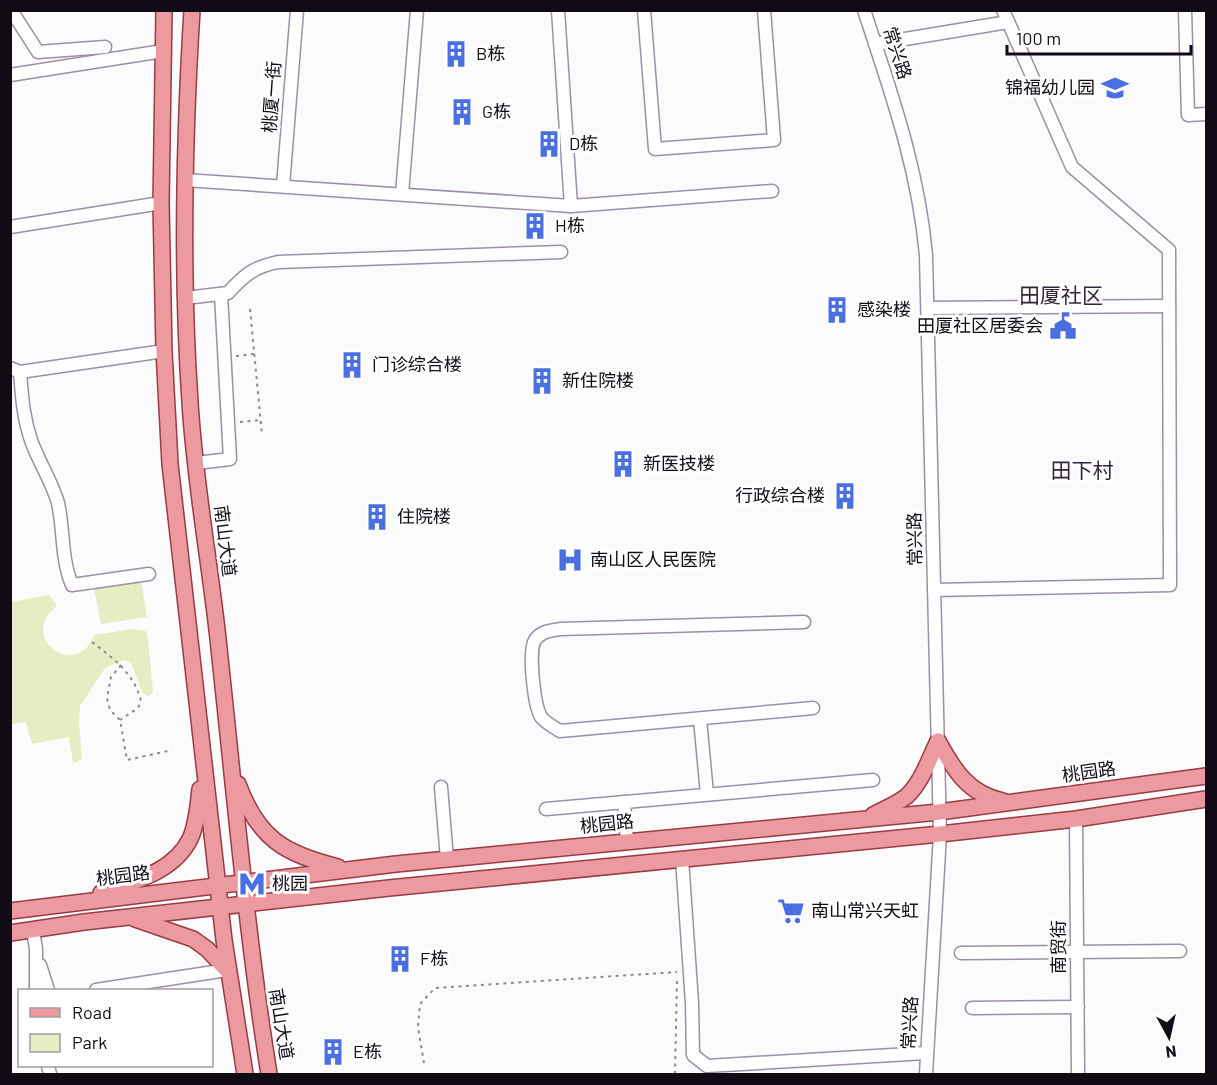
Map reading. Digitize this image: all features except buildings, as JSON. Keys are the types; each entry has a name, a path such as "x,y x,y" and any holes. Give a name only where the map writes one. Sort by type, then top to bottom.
{"main road":[{"path":"164,10 161,203 164,351 170,464 227,970 245,1074"},
{"name":"南山大道","path":"192,10 185,180 185,298 190,405 257,1002 269,1074"},
{"path":"938,741 957,773 969,787 986,797 1013,802"},
{"path":"865,819 898,802 912,790 938,741"},
{"path":"231,765 239,789 250,810 274,842 305,858 347,870"},
{"path":"79,901 161,870 180,855 195,822 203,768"},
{"name":"桃园路","path":"10,910 347,870 939,812 1206,776"},
{"path":"10,933 246,904 1076,819 1204,800"},
{"path":"129,917 193,939 207,949 227,970"}],"street":[{"path":"11,10 38,52 105,47"},
{"name":"桃厦一街","path":"283,186 297,10"},
{"path":"402,194 417,10"},
{"path":"558,10 571,206"},
{"path":"644,10 655,149 774,140 764,10"},
{"name":"常兴路","path":"864,10 906,140 919,197 926,255 940,834 926,1074"},
{"path":"1185,10 1188,115 1206,114"},
{"path":"875,44 1006,16 1072,167 1169,250 1170,585 934,590"},
{"path":"10,75 163,51"},
{"path":"185,180 571,206 772,191"},
{"path":"10,226 161,203"},
{"path":"185,298 228,293 249,272 278,262 561,252"},
{"path":"196,463 230,459 221,294"},
{"path":"928,308 1169,306"},
{"path":"149,574 72,585 66,572 58,503 23,415 15,370 164,351"},
{"path":"804,622 560,629 546,631 536,638 531,649 537,706 542,717 551,727 560,731 813,708"},
{"path":"700,719 706,794"},
{"path":"546,809 873,780"},
{"path":"441,787 447,860"},
{"path":"624,802 627,841"},
{"name":"南贸街","path":"1076,819 1078,1074"},
{"path":"682,859 693,1055 707,1066 926,1053"},
{"path":"33,930 36,950 48,989"},
{"path":"36,950 36,989"},
{"path":"961,953 1180,951"},
{"path":"109,989 161,985 227,970"},
{"path":"972,1008 1078,1007"}],"path":[{"path":"250,309 262,435"},
{"path":"225,357 254,354"},
{"path":"228,423 261,420"},
{"path":"92,642 121,665 138,688 141,701 138,708 120,720"},
{"path":"121,665 111,677 107,698 110,710 120,720 127,760 172,750"},
{"path":"675,1074 677,963 689,962"},
{"path":"424,1063 417,1027 420,1004 435,988 677,972"}],"green space":[{"path":"141,580 147,617 101,624 94,588"},
{"path":"49,595 57,606 46,618 43,630 46,641 54,649 64,654 75,655 86,648 94,635 132,629 146,631 148,639 153,692 149,696 143,694 131,663 123,660 105,668 80,706 82,759 73,763 69,737 32,744 26,722 11,724 11,602"}],"place":[{"name":"B栋","path":"456,54"},
{"name":"锦福幼儿园","path":"1115,88"},
{"name":"G栋","path":"462,112"},
{"name":"D栋","path":"549,144"},
{"name":"H栋","path":"535,226"},
{"name":"感染楼","path":"837,310"},
{"name":"田厦社区居委会","path":"1063,326"},
{"name":"门诊综合楼","path":"352,365"},
{"name":"新住院楼","path":"542,381"},
{"name":"新医技楼","path":"623,464"},
{"name":"行政综合楼","path":"845,496"},
{"name":"住院楼","path":"377,517"},
{"name":"南山区人民医院","path":"570,560"},
{"name":"桃园","path":"252,884"},
{"name":"南山常兴天虹","path":"791,911"},
{"name":"F栋","path":"400,959"},
{"name":"E栋","path":"333,1052"}],"district":[{"name":"田厦社区","path":"1061,296"},
{"name":"田下村","path":"1082,471"}]}
